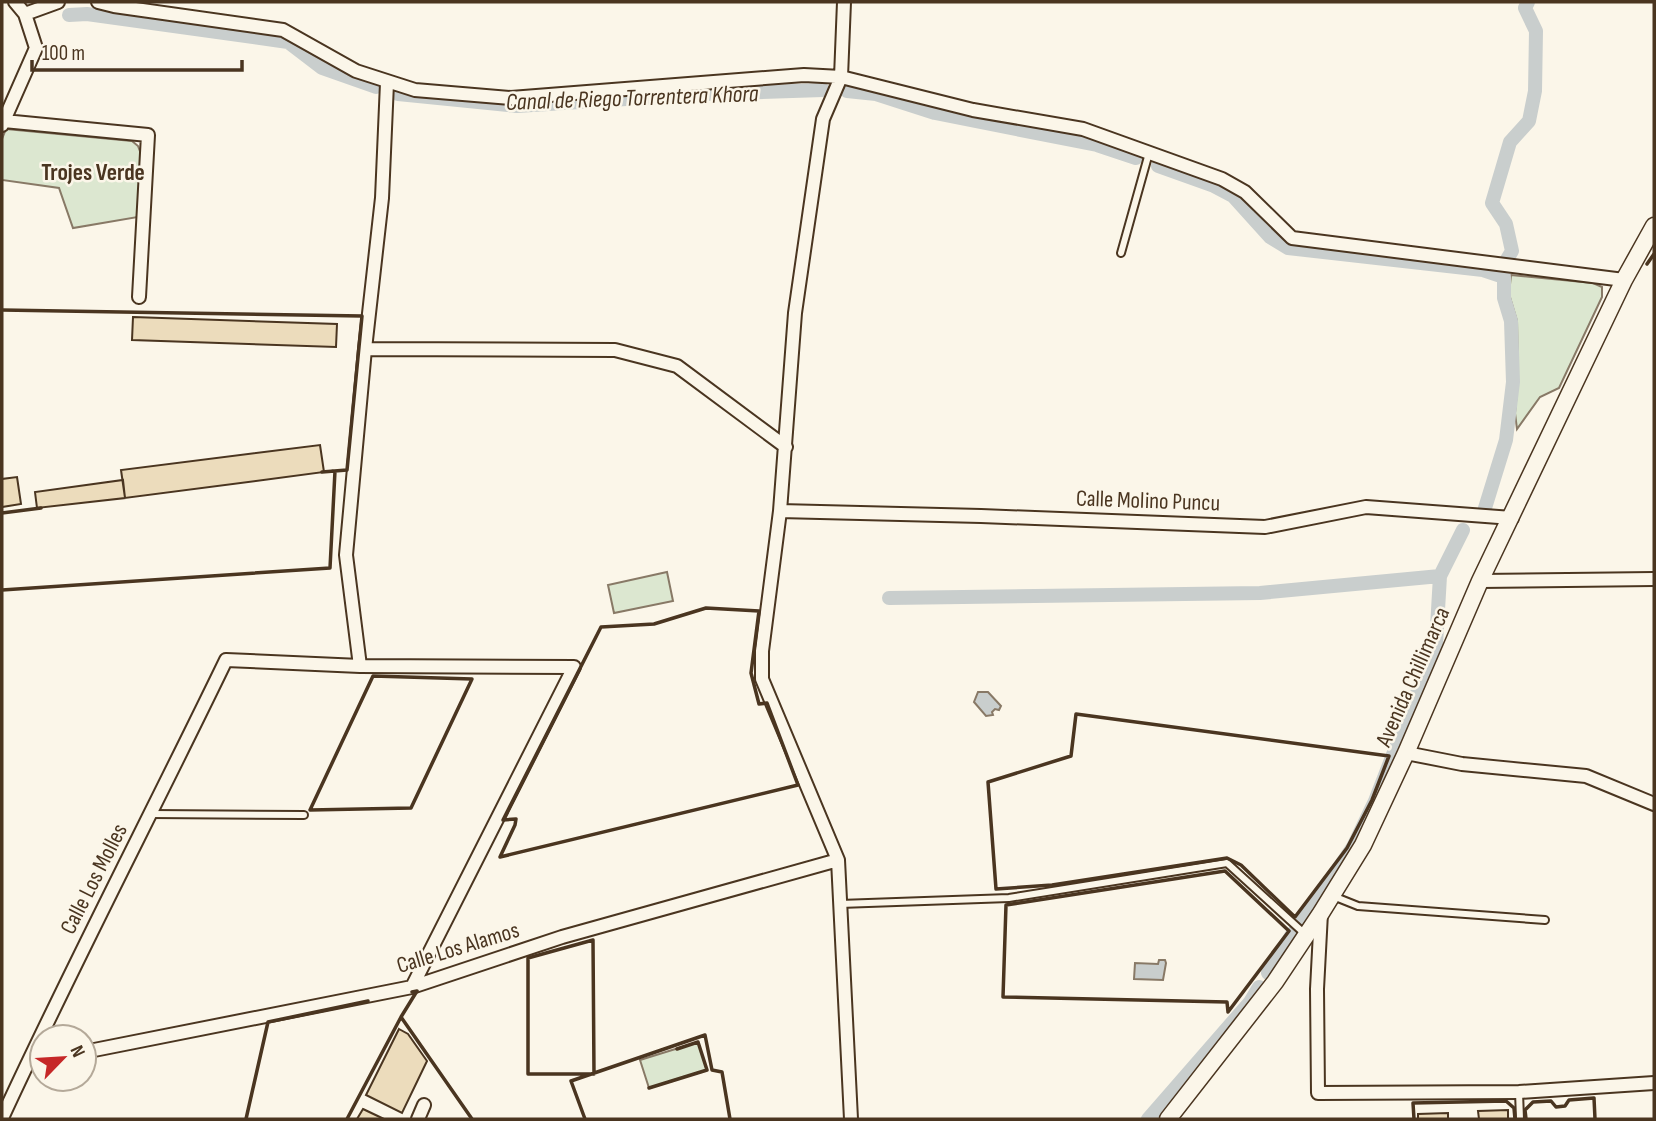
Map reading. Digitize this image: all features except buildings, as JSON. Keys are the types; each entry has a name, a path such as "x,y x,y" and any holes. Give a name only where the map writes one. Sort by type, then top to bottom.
{"street":[{"path":"15,2 25,14 36,48 3,123 148,135 139,297"},
{"path":"25,14 58,2"},
{"path":"98,2 283,30 356,71 415,90 511,98 804,75 841,77 973,110 1083,130 1222,179 1245,192 1292,238 1624,280"},
{"path":"844,2 841,77 823,119 795,313 786,447 762,651 762,679 838,860 851,1119"},
{"path":"387,83 383,198 365,349 346,555 360,666 573,667 412,987"},
{"name":"Avenida Chillimarca","path":"1168,1119 1275,982 1363,845 1480,581 1624,280 1654,226"},
{"path":"365,349 615,350 677,366 786,447"},
{"name":"Calle Molino Puncu","path":"780,511 1265,527 1366,507 1512,518"},
{"path":"1480,581 1654,579"},
{"name":"Calle Los Molles","path":"2,1118 226,660 360,666"},
{"path":"1406,753 1462,764 1586,776 1654,804"},
{"name":"Calle Los Alamos","path":"98,1049 412,987 562,937 838,860"},
{"path":"1321,913 1317,989 1318,1093 1519,1092 1654,1083"},
{"path":"418,1119 424,1105"}],"lane":[{"path":"1121,253 1149,153"},
{"path":"151,814 304,815"},
{"path":"840,905 1009,898 1227,863 1307,935"},
{"path":"1331,895 1358,906 1545,920"},
{"path":"1519,1092 1520,1119"}],"green space":[{"path":"6,129 132,141 141,154 138,217 73,228 59,188 2,180 2,139"},
{"path":"1511,275 1593,283 1602,287 1602,297 1559,388 1540,397 1517,429 1517,321 1509,294"},
{"path":"667,572 673,601 614,613 608,585"},
{"path":"698,1042 707,1070 649,1088 640,1060"}],"shaded area":[{"path":"978,692 988,692 1001,706 999,710 995,709 993,715 986,716 974,702"},
{"path":"1159,960 1165,960 1166,963 1163,980 1134,979 1135,963 1158,964"}],"waterway":[{"name":"Canal de Riego Torrentera Khora","path":"1506,261 1512,251 1506,224 1492,203 1510,142 1529,121 1535,91 1536,31 1525,8 1528,2"},
{"name":"Canal de Riego Torrentera Khora","path":"69,15 87,14 288,42 322,68 376,87"},
{"name":"Canal de Riego Torrentera Khora","path":"398,94 517,106 704,94 823,90"},
{"name":"Canal de Riego Torrentera Khora","path":"847,91 876,94 935,113 1097,145 1136,158"},
{"name":"Canal de Riego Torrentera Khora","path":"1158,166 1214,186 1233,196 1270,237 1288,248 1483,270 1504,277 1504,298 1511,321 1513,382 1506,440 1485,508"},
{"name":"Canal de Riego Torrentera Khora","path":"1302,922 1353,847 1375,801 1436,644 1440,576 1463,530"},
{"path":"889,598 1260,593 1440,576"},
{"name":"Canal de Riego Torrentera Khora","path":"1268,973 1293,933"},
{"name":"Canal de Riego Torrentera Khora","path":"1148,1119 1250,1002 1259,987"}],"wall":[{"path":"1647,264 1654,254"},
{"path":"2,310 362,316 347,470 322,472"},
{"path":"2,590 330,568 335,471 332,471"},
{"path":"2,513 41,508"},
{"path":"706,608 759,611 751,673 759,704 767,703 798,785 500,857 516,819 503,820 601,627 654,624 706,608"},
{"path":"373,676 472,679 411,808 310,810 373,676"},
{"path":"1076,714 1389,756 1372,800 1347,848 1295,917 1241,865 1227,858 1052,885 996,889 988,782 1071,756 1076,714"},
{"path":"1225,871 1289,931 1228,1012 1227,1002 1003,997 1006,905 1225,871"},
{"path":"593,940 594,1074 528,1074 528,958 593,940"},
{"path":"347,1119 417,991 412,992"},
{"path":"246,1119 268,1022 368,1001"},
{"path":"401,1017 472,1119"},
{"path":"585,1119 571,1081 705,1035 712,1070 722,1072 730,1119"},
{"path":"649,1088 707,1070 698,1042 677,1049"},
{"path":"1526,1119 1525,1110 1533,1102 1551,1101 1556,1107 1565,1106 1569,1100 1594,1098 1595,1119"},
{"path":"1414,1119 1413,1103 1506,1101 1514,1108 1515,1119"}],"district":[{"name":"Trojes Verde","path":"93,172"}]}
